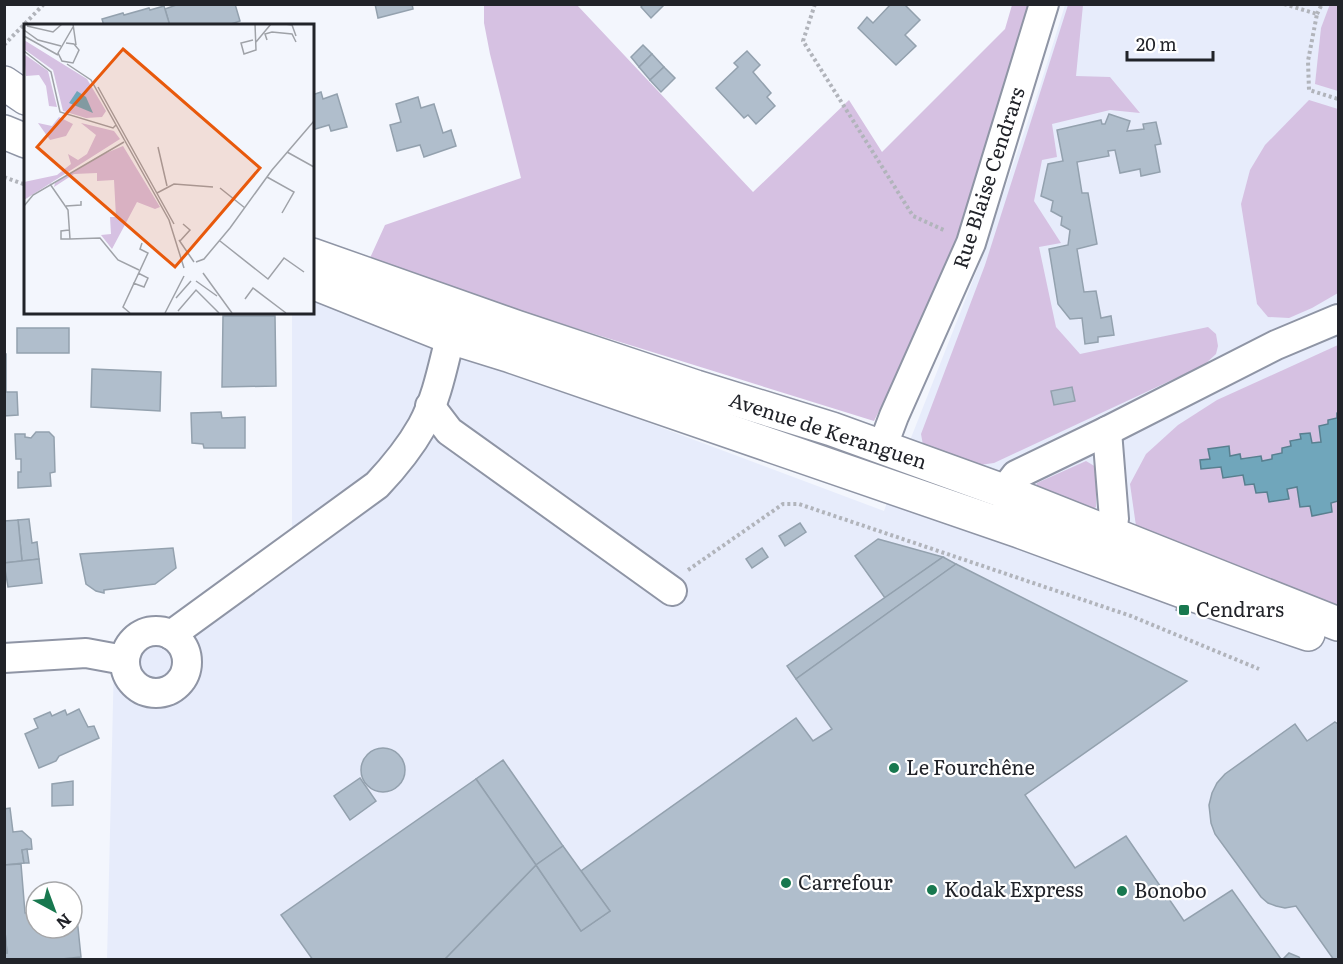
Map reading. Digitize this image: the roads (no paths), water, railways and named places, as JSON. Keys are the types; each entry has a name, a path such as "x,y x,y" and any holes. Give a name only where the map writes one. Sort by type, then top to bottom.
{"main road":[{"path":"4,83 24,97"},
{"path":"4,132 24,140"},
{"name":"Avenue de Keranguen","path":"314,256 454,322 508,355 1053,543 1338,645"},
{"name":"Avenue de Keranguen","path":"314,283 696,387 832,429 1006,492 1338,624"}],"street":[{"name":"Rue Blaise Cendrars","path":"882,448 971,243 1044,4"},
{"path":"1018,531 1009,513 1006,492 1009,483 1016,475 1267,350 1338,319"},
{"path":"171,635 318,516 377,485 402,458 422,425 436,392 454,322"},
{"path":"430,406 449,431 669,588"},
{"path":"1053,543 1067,541 1090,545 1100,540 1114,519 1107,430"},
{"path":"150,631 161,631 171,635 179,641 184,650 187,660 186,670 182,679 166,691 146,692 130,680 124,660 127,650 132,641 150,631"},
{"path":"4,658 86,653 124,660"}],"water":[{"path":"1338,412 1338,501 1331,503 1332,512 1312,516 1310,506 1300,507 1297,487 1287,489 1289,499 1269,502 1267,492 1256,493 1254,484 1245,485 1243,475 1223,478 1221,467 1201,469 1200,460 1210,459 1208,449 1229,446 1230,456 1240,454 1241,459 1261,456 1262,461 1272,459 1272,455 1282,453 1282,448 1291,446 1290,441 1301,439 1300,434 1310,433 1312,443 1321,442 1319,426 1328,424 1328,420 1337,418"}],"place":[{"name":"Cendrars","path":"1184,610"},
{"name":"Le Fourchêne","path":"894,768"},
{"name":"Carrefour","path":"786,883"},
{"name":"Kodak Express","path":"932,890"},
{"name":"Bonobo","path":"1122,891"}]}
